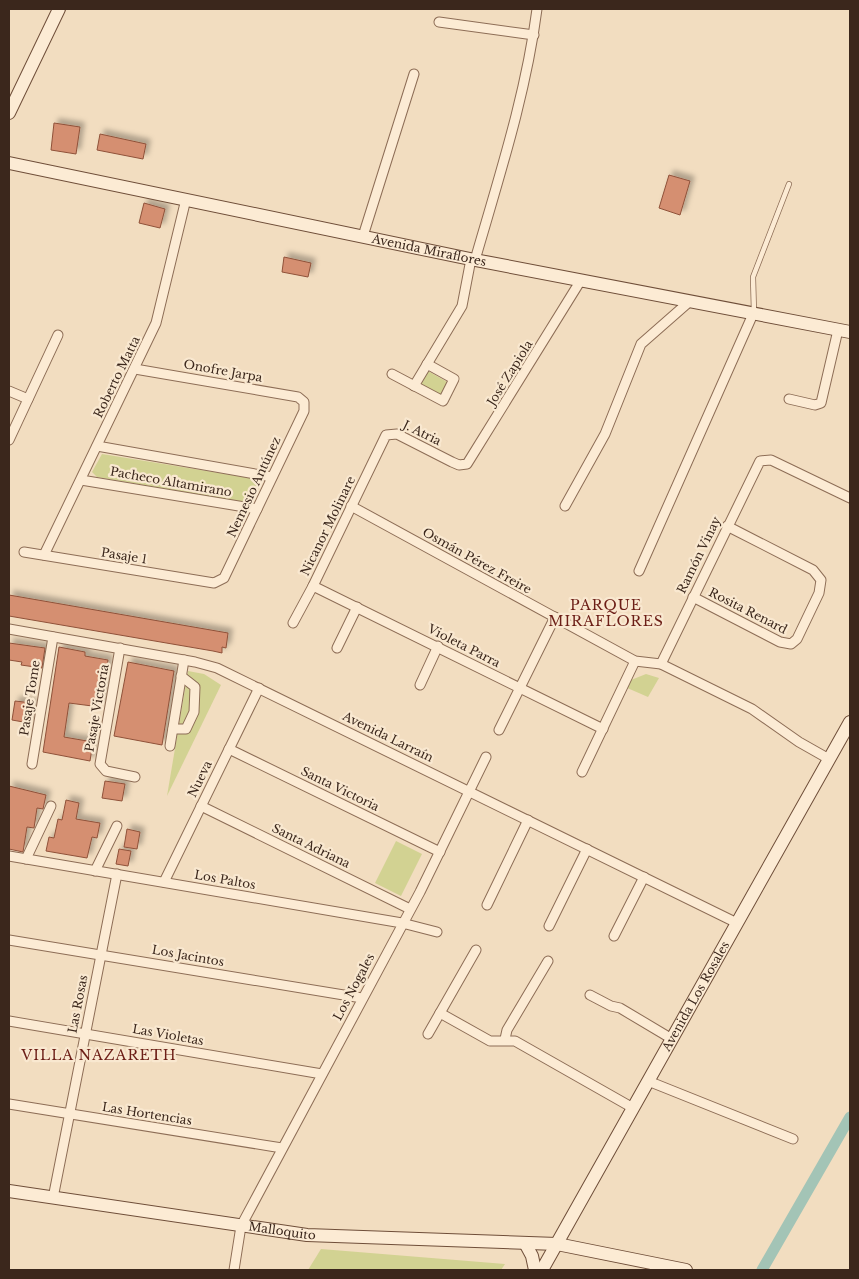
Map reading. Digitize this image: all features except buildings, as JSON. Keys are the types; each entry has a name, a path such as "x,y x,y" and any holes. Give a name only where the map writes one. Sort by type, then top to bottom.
{"street":[{"path":"9,113 59,9"},
{"path":"414,386 462,306 473,260 512,132 534,35 537,9"},
{"path":"439,22 534,35"},
{"path":"363,236 414,74"},
{"name":"Avenida Miraflores","path":"9,163 473,260 844,331"},
{"name":"Roberto Matta","path":"44,555 156,323 186,199"},
{"name":"José Zapiola","path":"452,462 463,465 471,460 581,280"},
{"path":"565,506 605,434 641,344 690,301"},
{"path":"639,572 753,314"},
{"path":"789,398 820,405 844,331"},
{"path":"9,440 58,335"},
{"path":"392,374 443,401 454,379 427,364"},
{"name":"Onofre Jarpa","path":"135,369 298,397 304,402"},
{"path":"9,392 28,399"},
{"name":"Nemesio Antúnez","path":"220,582 226,575 304,411 304,402"},
{"name":"J. Atria","path":"383,440 390,433 397,434 452,462"},
{"name":"Nicanor Molinare","path":"292,623 313,586 383,440"},
{"path":"97,446 272,477"},
{"name":"Ramón Vinay","path":"661,664 756,466 762,460 772,460 850,498"},
{"name":"Pacheco Altamirano","path":"81,480 257,509"},
{"name":"Osmán Pérez Freire","path":"351,506 635,661 661,664 752,709 799,742 829,759"},
{"name":"Rosita Renard","path":"693,597 785,644 794,642 804,624 821,586 818,575 727,526"},
{"name":"Pasaje 1","path":"24,552 212,583 220,582"},
{"name":"Violeta Parra","path":"313,586 603,729"},
{"path":"337,648 357,607"},
{"path":"498,730 555,617"},
{"name":"Avenida Larraín","path":"9,629 120,648 217,668 737,923"},
{"name":"Pasaje Tome","path":"32,764 53,637"},
{"path":"420,685 438,646"},
{"name":"Pasaje Victoria","path":"120,648 100,764 106,771 135,777"},
{"path":"170,746 184,660"},
{"path":"582,772 635,661"},
{"path":"173,729 186,729 194,712 195,687 182,676"},
{"name":"Nueva","path":"164,882 259,688"},
{"name":"Avenida Los Rosales","path":"542,1270 850,722"},
{"name":"Santa Victoria","path":"229,749 440,852"},
{"name":"Los Nogales","path":"234,1270 241,1226 410,910 486,757"},
{"path":"26,859 51,806"},
{"name":"Santa Adriana","path":"201,806 410,910"},
{"path":"487,905 528,820"},
{"path":"95,871 116,826"},
{"path":"549,926 587,849"},
{"name":"Los Paltos","path":"9,856 402,923 437,932"},
{"name":"Las Rosas","path":"53,1198 116,874"},
{"path":"614,936 644,877"},
{"name":"Los Jacintos","path":"9,940 362,998"},
{"path":"428,1034 476,950"},
{"path":"505,1039 507,1030 548,961"},
{"path":"590,994 611,1006 620,1008 672,1039"},
{"path":"440,1013 490,1041 515,1040 633,1108"},
{"name":"Las Violetas","path":"9,1021 322,1074"},
{"path":"648,1080 794,1139"},
{"name":"Las Hortencias","path":"9,1104 282,1148"},
{"name":"Malloquito","path":"9,1191 241,1226 330,1237 557,1244 686,1270"},
{"path":"525,1243 532,1256 535,1270"}],"lane":[{"path":"753,314 753,277 789,184"}],"green space":[{"path":"428,371 449,383 442,396 420,385"},
{"path":"102,454 256,479 260,485 253,501 249,503 97,477 92,472"},
{"path":"188,671 204,674 221,685 167,796"},
{"path":"646,674 659,678 648,697 625,687 631,680"},
{"path":"396,841 422,854 401,896 375,883"},
{"path":"321,1249 505,1264 501,1270 308,1270"}],"waterway":[{"path":"762,1270 850,1117"}],"district":[{"name":"PARQUE MIRAFLORES","path":"606,614"},
{"name":"VILLA NAZARETH","path":"99,1055"}]}
